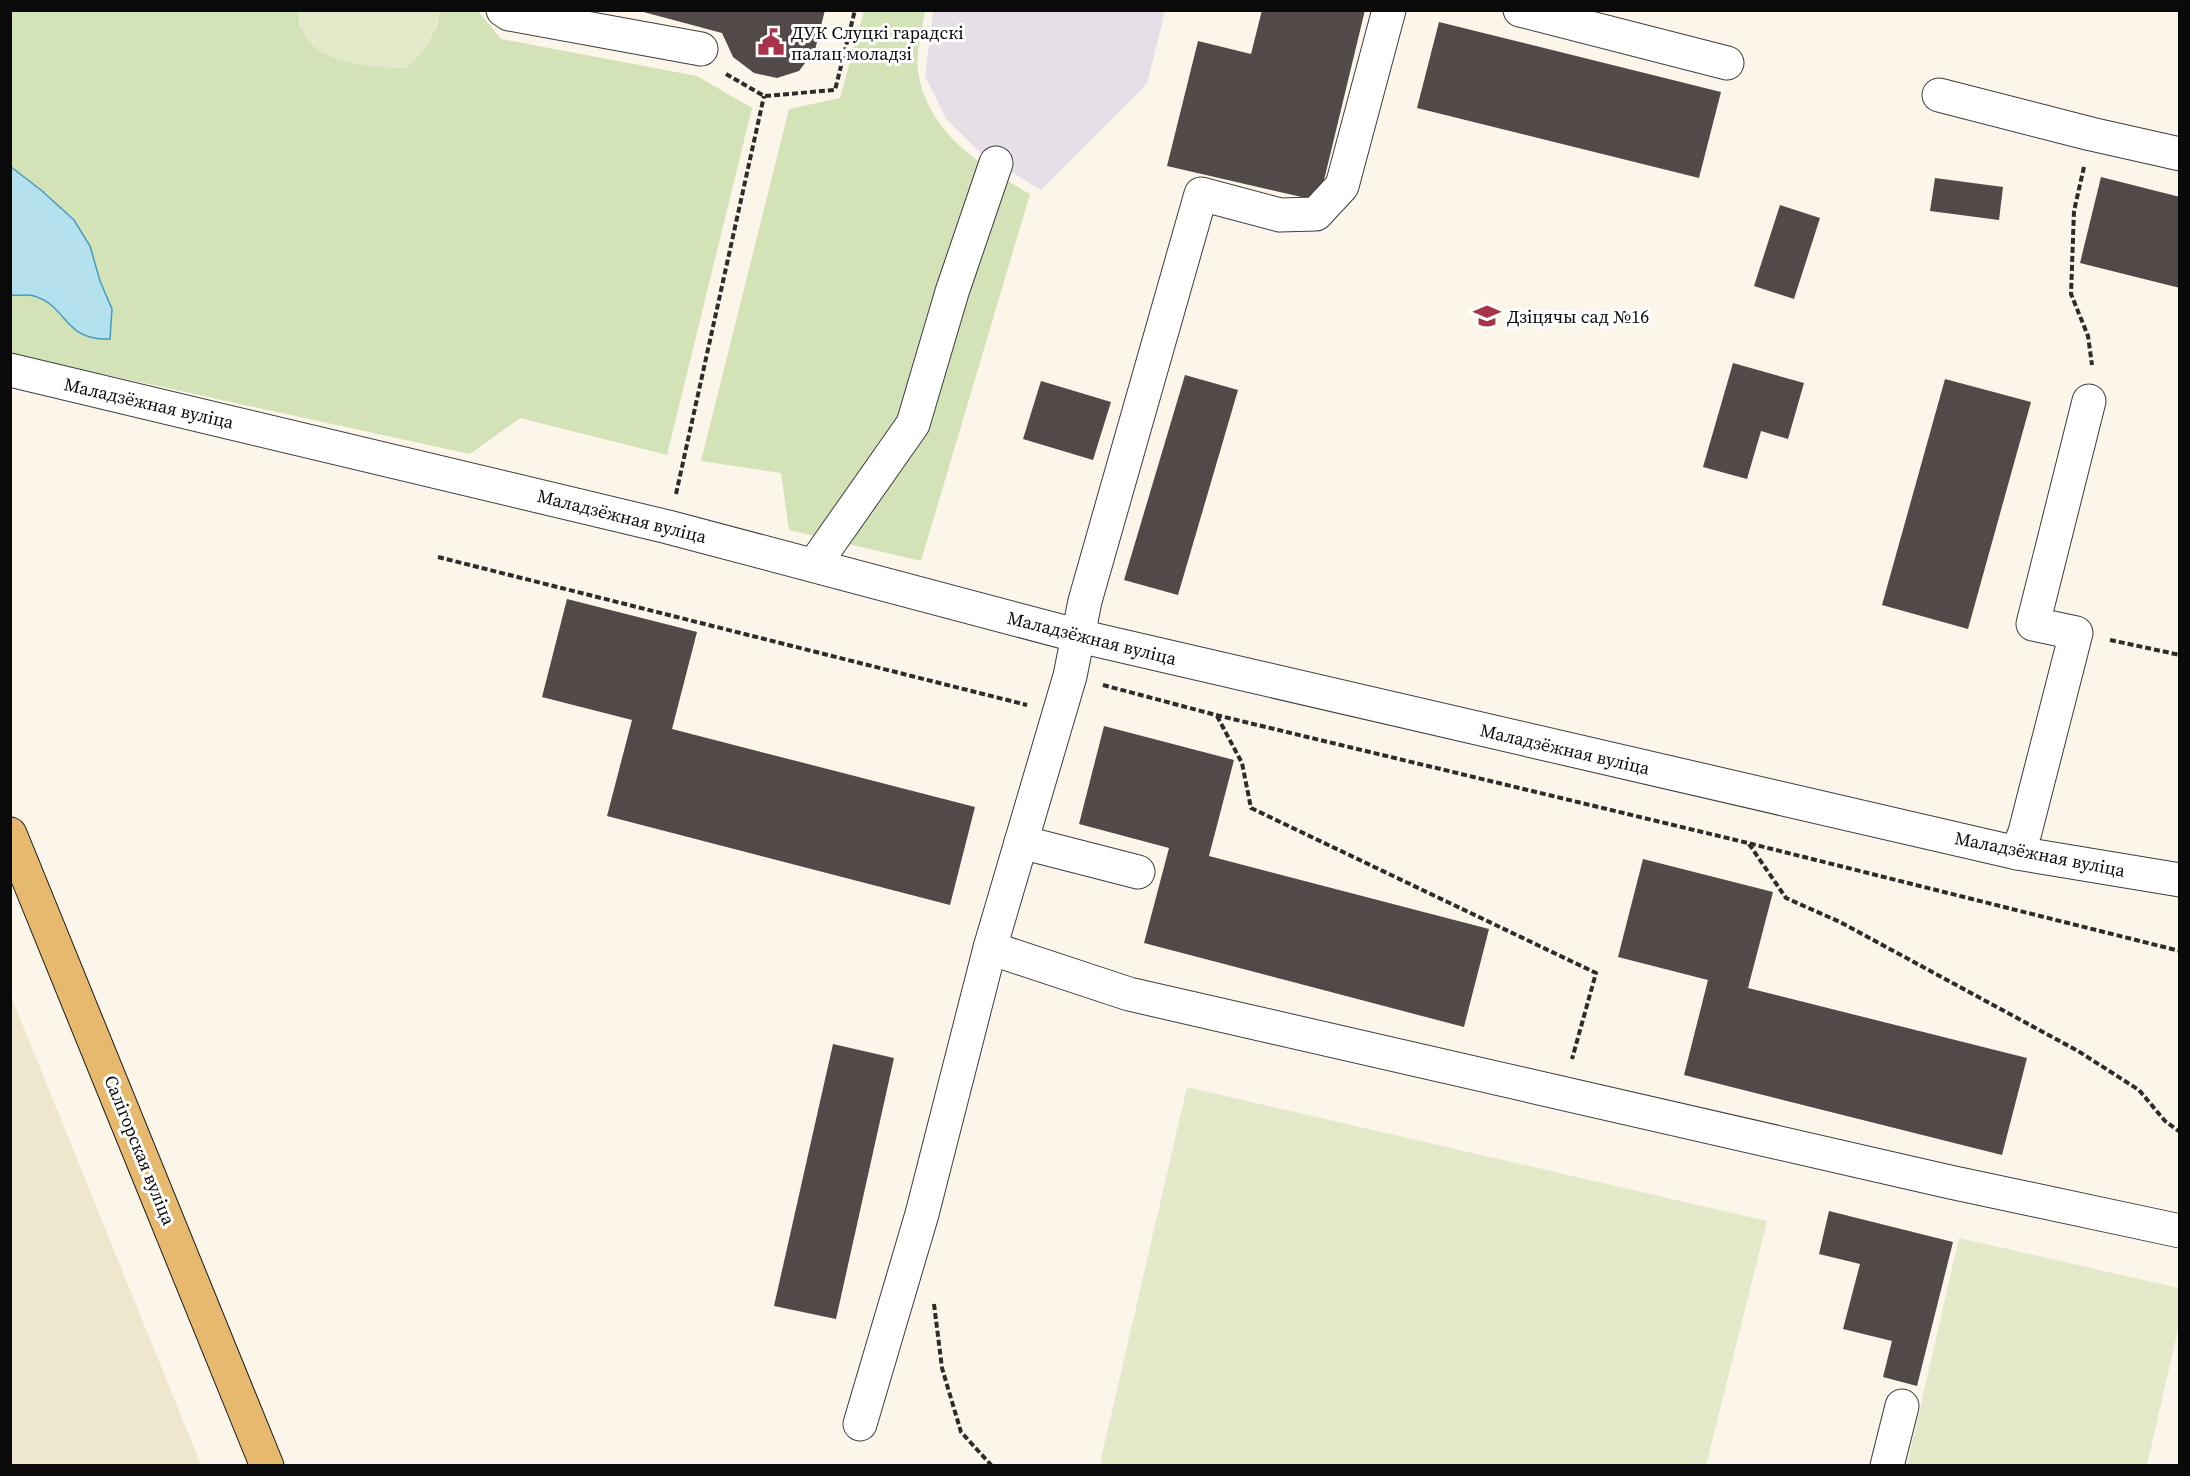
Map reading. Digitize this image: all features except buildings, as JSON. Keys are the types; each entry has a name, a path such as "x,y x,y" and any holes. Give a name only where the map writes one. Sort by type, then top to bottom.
{"main road":[{"name":"Салігорская вуліца","path":"10,834 267,1466"}],"street":[{"path":"503,10 508,14 701,49"},
{"path":"860,1424 922,1214 990,948 1070,676 1085,601 1201,194 1281,215 1316,214 1342,186 1389,10"},
{"path":"1520,10 1727,63"},
{"path":"1939,94 2091,134 2180,154"},
{"path":"814,565 913,424 952,292 996,163"},
{"name":"Маладзёжная вуліца","path":"10,370 668,527 1079,636 2017,853 2180,880"},
{"path":"2017,853 2025,832 2076,633 2033,624 2089,401"},
{"path":"1021,842 1138,872"},
{"path":"990,948 1129,994 1562,1095 1950,1182 2180,1230"},
{"path":"1887,1466 1902,1406"}],"path":[{"path":"701,49 711,66 764,96 835,90 855,10"},
{"path":"668,527 764,96"},
{"path":"2089,401 2092,370 2088,336 2071,294 2074,211 2091,134"},
{"path":"438,557 1059,713"},
{"path":"2076,633 2180,655"},
{"path":"1070,676 1216,716 1748,843 2180,951"},
{"path":"1216,716 1242,763 1251,808 1596,972 1562,1095"},
{"path":"1748,843 1786,898 1839,922 2078,1052 2139,1090 2165,1121 2180,1132"},
{"path":"933,1297 942,1368 961,1431 992,1466"}],"shaded area":[{"path":"933,11 1165,11 1147,84 1041,190 983,155 946,119 925,76"},
{"path":"11,996 201,1465 11,1465"}],"green space":[{"path":"299,10 440,11 428,43 406,68 356,64 331,57 312,45 306,37"},
{"path":"11,11 299,11 300,26 436,29 440,11 478,11 501,39 697,76 752,108 667,455 520,418 470,454 11,354"},
{"path":"864,11 925,11 918,71 923,93 932,112 944,130 975,159 1030,194 921,561 789,530 781,473 701,461 789,109 840,98"},
{"path":"1187,1087 1767,1221 1706,1465 1109,1466 1100,1463"},
{"path":"1959,1238 2179,1288 2179,1325 2147,1465 1907,1465"}],"water":[{"path":"11,167 74,220 90,246 100,281 112,309 110,339 83,335 45,301 31,295 11,295"}],"place":[{"name":"ДУК Слуцкі гарадскі палац моладзі","path":"771,42"},
{"name":"Дзіцячы сад №16","path":"1487,316"}]}
